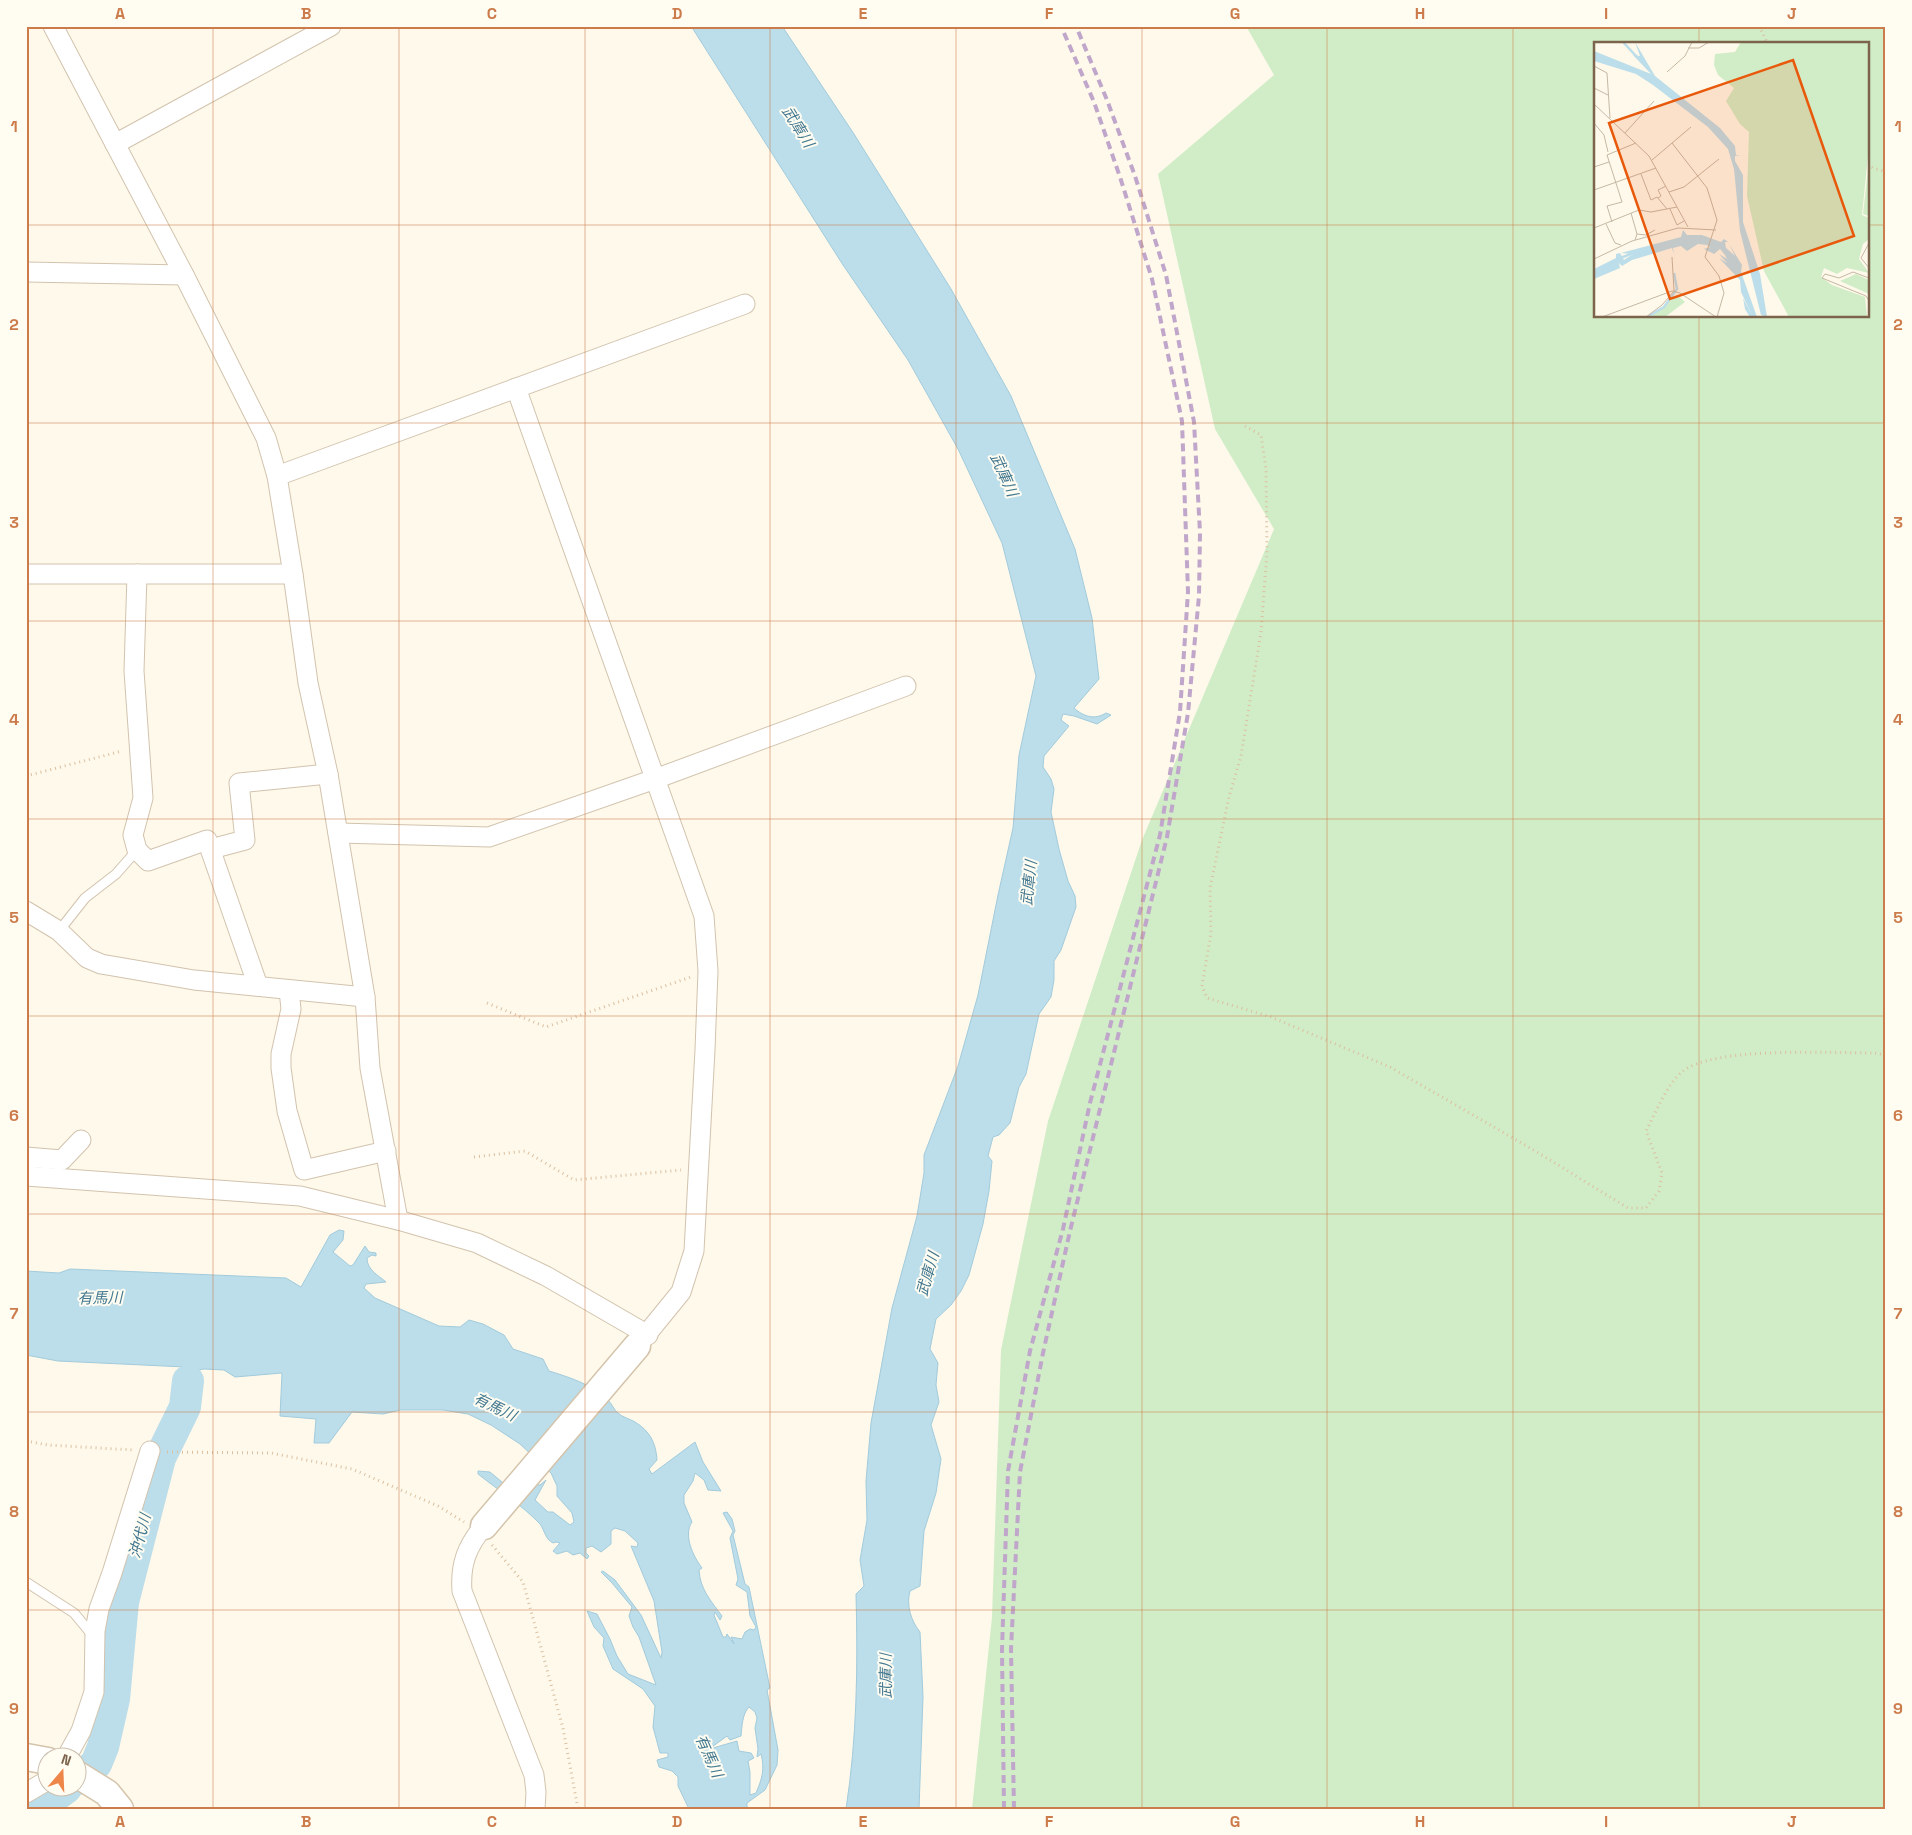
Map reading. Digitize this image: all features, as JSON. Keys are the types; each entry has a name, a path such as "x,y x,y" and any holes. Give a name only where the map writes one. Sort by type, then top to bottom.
{"street":[{"path":"53,26 184,275 266,438 277,476 308,683 328,774 366,997 370,1068 398,1220"},
{"path":"115,144 331,26"},
{"path":"26,272 184,275"},
{"path":"277,476 744,304"},
{"path":"516,388 704,916 708,972 694,1251 681,1292 642,1341 481,1528 466,1551 461,1577 462,1590 534,1775 535,1809"},
{"path":"26,574 293,574"},
{"path":"138,574 134,671 143,798 133,835 137,850 148,861 207,840 258,986"},
{"path":"338,833 489,837 655,779 906,686"},
{"path":"211,849 245,840 239,784 328,774"},
{"path":"26,912 59,931 87,958 101,964 194,980 366,997"},
{"path":"289,990 291,1009 281,1054 281,1068 287,1111 304,1170 386,1151"},
{"path":"26,1157 62,1160 81,1140"},
{"path":"26,1176 300,1196 398,1220 476,1243 546,1276 642,1341"},
{"path":"72,1748 82,1731 94,1692 95,1639 99,1610 153,1451"},
{"path":"88,1782 114,1801"},
{"path":"26,1793 38,1786"}],"lane":[{"path":"59,931 85,898 116,874 137,850"},
{"path":"26,1582 74,1613 95,1639"}],"path":[{"path":"1759,26 1767,42"},
{"path":"1870,166 1886,172"},
{"path":"1244,426 1261,435 1266,469 1267,554 1261,632 1242,756 1229,797 1210,888 1211,933 1202,986 1207,998 1272,1017 1390,1066 1628,1208 1646,1208 1659,1192 1662,1173 1646,1131 1671,1085 1682,1072 1702,1061 1743,1054 1874,1053 1886,1055"},
{"path":"26,776 139,746"},
{"path":"487,1003 546,1027 708,972"},
{"path":"474,1157 525,1151 574,1180 698,1168"},
{"path":"26,1441 48,1445 153,1451 271,1453 352,1469 438,1506 481,1528 523,1582 563,1728 578,1809"}],"green space":[{"path":"1246,26 1886,26 1886,1809 972,1809 992,1617 1001,1350 1048,1121 1142,840 1274,529 1215,429 1158,174 1274,75"}],"water":[{"name":"武庫川","path":"691,26 782,26 854,134 951,289 1011,396 1075,549 1092,618 1099,679 1074,708 1082,714 1094,717 1106,713 1111,715 1097,724 1063,714 1061,720 1069,726 1044,756 1043,767 1051,779 1054,789 1051,812 1068,881 1075,896 1076,907 1061,950 1054,961 1054,980 1051,997 1039,1014 1026,1074 1019,1087 1010,1123 999,1135 993,1137 988,1156 992,1161 989,1191 983,1224 969,1275 951,1305 936,1319 930,1349 938,1363 936,1385 939,1402 931,1425 941,1459 936,1493 924,1531 920,1586 910,1591 909,1596 912,1618 920,1632 923,1697 919,1809 846,1809 856,1702 856,1594 864,1586 860,1560 867,1520 866,1481 871,1423 892,1308 917,1216 924,1173 924,1155 958,1066 978,995 1013,828 1019,755 1036,676 1002,543 958,449 908,360 843,265"},
{"name":"有馬川","path":"339,1230 344,1231 343,1240 333,1252 350,1266 353,1265 365,1246 369,1252 376,1253 376,1256 372,1255 367,1258 367,1262 374,1272 386,1282 366,1284 364,1288 375,1298 439,1326 460,1327 469,1320 483,1324 504,1335 513,1349 543,1359 549,1371 580,1382 602,1395 618,1413 645,1429 648,1433 655,1448 657,1460 649,1469 652,1474 695,1442 703,1462 721,1491 708,1490 704,1480 695,1473 693,1481 684,1495 684,1503 692,1522 688,1533 690,1545 695,1558 702,1568 699,1570 701,1583 722,1616 720,1620 715,1612 714,1615 723,1637 726,1637 727,1634 734,1644 731,1637 742,1639 745,1632 750,1629 754,1630 756,1627 750,1616 747,1592 736,1585 738,1579 730,1538 733,1531 723,1513 727,1512 732,1519 735,1531 733,1535 745,1584 749,1587 770,1688 767,1690 778,1750 777,1765 765,1790 747,1803 747,1809 689,1809 678,1786 678,1777 672,1771 659,1767 657,1760 668,1757 668,1753 660,1753 653,1727 655,1706 643,1689 613,1669 603,1646 604,1638 594,1627 587,1611 597,1614 617,1656 628,1674 656,1685 639,1637 629,1616 632,1607 601,1572 603,1571 615,1580 641,1615 661,1658 662,1652 654,1601 631,1546 637,1547 638,1543 625,1531 615,1528 611,1531 611,1544 601,1552 592,1546 586,1548 586,1553 589,1556 587,1559 580,1553 573,1555 567,1551 557,1554 553,1551 560,1543 550,1541 540,1524 533,1517 478,1474 478,1471 490,1472 502,1482 519,1491 539,1478 538,1485 546,1480 535,1500 548,1512 553,1512 570,1525 574,1522 572,1513 557,1496 557,1486 551,1473 520,1444 491,1425 468,1414 443,1410 400,1410 383,1414 352,1412 329,1443 314,1443 316,1419 280,1416 282,1373 235,1377 224,1370 204,1369 194,1371 187,1389 189,1409 180,1423 175,1422 182,1409 181,1399 187,1372 185,1367 58,1361 26,1355 26,1271 59,1273 70,1269 286,1278 301,1287 330,1235","holes":["749,1707 755,1712 757,1718 755,1728 758,1749 757,1757 761,1754 763,1769 756,1793 750,1795 748,1761 754,1758 751,1753 739,1751 737,1741 712,1747 727,1736 730,1740 741,1736 745,1713"]}],"waterway":[{"name":"沖代川","path":"88,1771 96,1764 103,1747 114,1699 123,1602 160,1458 185,1407 188,1381"},
{"name":"沖代川","path":"37,1809 52,1798"}],"railway":[{"path":"1004,1809 1002,1650 1008,1471 1030,1351 1063,1229 1090,1103 1160,835 1180,712 1188,592 1182,421 1152,279 1094,102 1061,26"},
{"path":"1014,1809 1011,1649 1020,1472 1043,1353 1070,1231 1167,837 1188,713 1199,596 1200,533 1194,422 1166,275 1135,176 1107,100 1076,26"}]}
